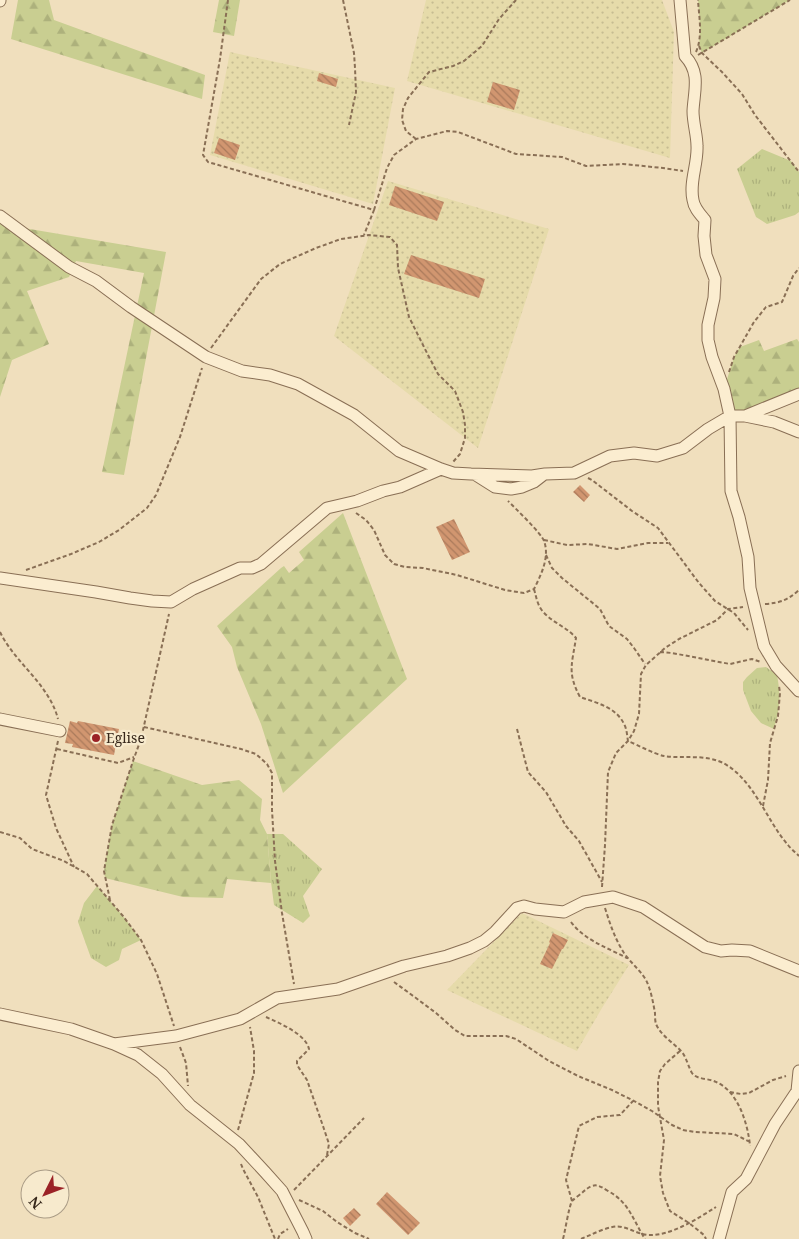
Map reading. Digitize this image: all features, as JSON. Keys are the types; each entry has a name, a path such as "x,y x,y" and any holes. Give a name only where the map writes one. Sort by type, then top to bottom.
{"street":[{"path":"680,0 685,56 691,62 696,92 693,113 697,147 692,183 693,201 705,220 706,255 715,279 714,298 708,325 708,340 724,389 730,416 731,491 748,557 750,588 764,646 776,666 799,691"},
{"path":"0,216 69,267 96,281 131,307 206,356 242,371 270,375 298,384 354,415 399,451 440,470 476,475 508,474 532,476 574,473 610,456 634,452 657,456 683,448 708,429 730,416 745,416 774,422 799,432"},
{"path":"745,416 799,394"},
{"path":"0,578 130,598 171,602 193,589 240,568 252,568 261,564 327,508 358,501 383,491 400,488 440,470"},
{"path":"476,475 495,486 511,489 534,482 545,474"},
{"path":"0,719 60,731"},
{"path":"114,1044 176,1036 240,1019 277,998 338,989 404,966 447,956 484,941 517,908 524,906 564,912 584,902 613,897 643,907 705,947 722,951 750,951 799,970"},
{"path":"0,1014 71,1029 114,1044 138,1055 162,1074 190,1105 236,1142 286,1193 306,1239"},
{"path":"719,1239 732,1192 746,1179 776,1124 797,1091 799,1073"}],"path":[{"path":"228,0 203,155 208,162 374,210"},
{"path":"343,0 355,60 356,92 349,125"},
{"path":"416,139 406,131 402,120 403,110 408,98 429,72 464,61 482,46 499,19 516,0"},
{"path":"698,0 699,46 693,58 790,0"},
{"path":"699,46 702,53 742,94 755,115 799,172"},
{"path":"364,236 387,168 394,155 416,139 446,131 458,132 516,154 562,157 586,166 623,164 694,173"},
{"path":"724,389 734,357 754,322 766,307 782,302 793,276 799,268"},
{"path":"574,473 592,480 632,511 658,528 699,583 716,601 734,612 746,628 764,646"},
{"path":"495,486 544,540 546,555 552,568 600,610 609,626 627,639 646,665"},
{"path":"345,504 366,520 374,530 385,555 394,564 405,567 423,568 457,575 524,594 534,589 541,574 546,555"},
{"path":"544,540 567,545 588,544 617,549 648,543 669,543"},
{"path":"534,589 540,607 548,617 576,638 570,667 574,685 580,697 605,705 615,712 624,724 628,741"},
{"path":"110,901 104,871 112,825 141,739 171,602"},
{"path":"728,609 717,620 679,639 660,652 646,665 641,674 639,714 634,731 628,741 616,753 608,772 602,898 611,929 624,953 646,980 652,997 656,1024 687,1060 692,1074 699,1078 715,1081 728,1088 736,1100 744,1118 752,1168"},
{"path":"0,632 6,644 44,690 56,712 60,731 46,795 56,828 74,867"},
{"path":"660,652 730,664 752,660 776,666 780,693 778,716 770,743 768,780 763,806"},
{"path":"144,727 241,749 256,754 267,764 272,773 272,810 277,879 295,995"},
{"path":"517,729 528,772 546,792 566,826 579,841 602,882"},
{"path":"628,741 662,756 705,757 722,763 740,776 763,806 767,816 788,846 799,856"},
{"path":"57,749 118,763 134,757"},
{"path":"0,832 20,838 32,849 87,874 141,940 160,983 186,1063 190,1105"},
{"path":"564,912 574,926 586,937 629,959"},
{"path":"381,974 416,998 455,1030 466,1036 506,1036 516,1039 578,1076 634,1101 683,1130 734,1134 749,1142 765,1143"},
{"path":"236,1142 254,1073 251,1013 283,1024 308,1044 308,1049 297,1061 297,1064 307,1080 329,1144 327,1155"},
{"path":"680,1051 660,1071 658,1082 659,1116 664,1140 660,1176 663,1193 670,1211 689,1222 706,1239"},
{"path":"730,1092 749,1093 773,1080 799,1073"},
{"path":"563,1239 572,1201 566,1180 579,1126 597,1117 620,1115 634,1101"},
{"path":"364,1118 286,1193 323,1211 355,1233 369,1239"},
{"path":"241,1162 243,1170 258,1197 277,1239"},
{"path":"572,1201 592,1186 599,1186 619,1197 631,1213 645,1239"},
{"path":"581,1239 610,1227 620,1226 649,1235 668,1232 716,1207 732,1192"},
{"path":"277,1239 280,1234 294,1226"}],"shaded area":[{"path":"426,0 662,0 674,32 670,158 407,81"},
{"path":"230,52 395,88 373,204 210,155"},
{"path":"388,181 549,229 478,448 334,336"},
{"path":"522,913 629,965 577,1051 447,990"}],"green space":[{"path":"18,0 49,0 54,20 205,75 202,99 11,39"},
{"path":"219,0 240,0 234,36 213,32"},
{"path":"698,0 790,0 702,53 699,46"},
{"path":"762,149 791,161 799,172 799,212 767,224 756,217 737,169"},
{"path":"0,224 166,252 124,475 102,472 144,273 76,261 69,277 27,291 49,344 12,360 0,397"},
{"path":"797,339 799,342 799,394 730,416 724,389 734,357 740,347 759,340 764,351"},
{"path":"343,513 407,679 283,793 261,724 237,667 232,647 217,626 281,568 284,566 289,573 304,560 299,552"},
{"path":"766,667 777,675 778,682 778,715 774,729 761,723 751,711 743,690 743,682 747,677 757,668"},
{"path":"133,761 202,785 239,780 262,799 260,820 267,834 271,883 227,879 223,898 183,897 105,878 104,871 112,825"},
{"path":"267,834 283,834 322,869 303,896 310,916 303,923 274,905"},
{"path":"97,886 141,940 122,949 119,960 106,967 91,958 78,922 84,903"}],"building":[{"path":"319,73 338,79 336,87 317,81"},
{"path":"493,82 520,90 514,110 487,102"},
{"path":"219,138 240,145 235,160 214,153"},
{"path":"395,186 444,202 437,221 389,205"},
{"path":"411,255 485,279 479,298 404,274"},
{"path":"580,485 590,495 584,502 573,492"},
{"path":"454,519 470,552 452,560 436,527"},
{"path":"70,721 119,729 114,755 72,747 73,744 65,743"},
{"path":"553,933 568,940 552,969 540,964"},
{"path":"387,1192 420,1223 408,1235 376,1204"},
{"path":"354,1208 361,1215 350,1226 343,1218"}],"place":[{"name":"Eglise","path":"96,738"}]}
